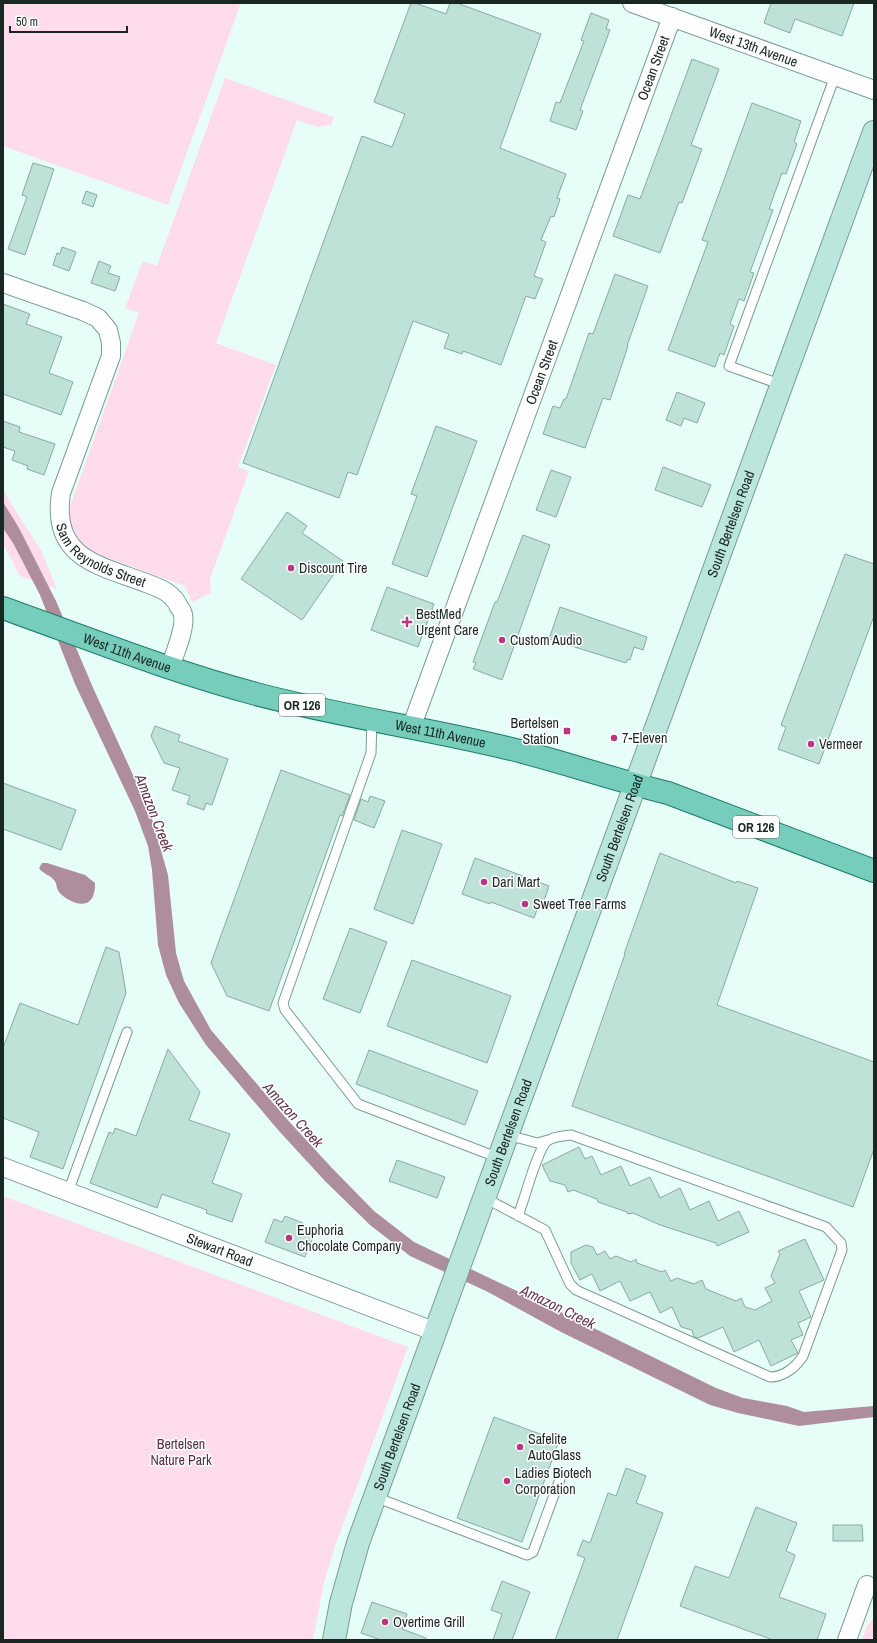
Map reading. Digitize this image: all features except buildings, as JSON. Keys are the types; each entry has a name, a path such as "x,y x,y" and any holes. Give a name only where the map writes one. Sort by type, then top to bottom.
{"main road":[{"name":"West 11th Avenue","path":"3,608 170,668 257,694 534,755 636,786 668,793 874,871"}],"street":[{"name":"West 13th Avenue","path":"632,3 874,90"},
{"name":"Ocean Street","path":"411,728 672,17"},
{"name":"South Bertelsen Road","path":"334,1640 341,1603 358,1543 874,132"},
{"name":"Sam Reynolds Street","path":"3,283 83,311 98,318 108,330 111,343 111,356 61,494 59,506 60,518 70,546 81,556 93,563 158,587 170,594 178,604 183,615 182,630 170,668"},
{"name":"Stewart Road","path":"3,1167 436,1332"},
{"path":"847,1640 867,1585"}],"lane":[{"path":"782,385 729,366 835,76"},
{"path":"372,719 371,753 283,1003 285,1010 358,1104 499,1158"},
{"path":"68,1192 126,1032"},
{"path":"508,1135 539,1147"},
{"path":"485,1198 518,1216 545,1230 570,1284 576,1290 766,1376 777,1377 785,1374 799,1362 803,1356 842,1250 841,1243 826,1227 571,1135 548,1140 539,1147 518,1216"},
{"path":"375,1497 527,1555 533,1552 561,1476"}],"green space":[{"path":"3,3 241,3 168,205 3,146"},
{"path":"225,78 334,117 331,125 318,127 297,120 216,343 276,365 238,467 249,471 210,579 211,593 192,602 185,586 89,551 74,533 70,522 69,509 139,313 125,308 143,261 157,266"},
{"path":"3,490 42,552 57,589 20,576 3,544"},
{"name":"Bertelsen Nature Park","path":"3,1196 408,1347 333,1552 324,1583 313,1640 3,1640"},
{"path":"874,1617 874,1640 862,1640 866,1628"}],"shaded area":[{"path":"3,502 19,528 56,601 94,690 150,812 168,875 176,953 184,981 211,1030 285,1117 331,1167 374,1211 414,1242 716,1388 743,1398 787,1406 804,1412 874,1406 874,1417 799,1426 738,1413 710,1405 561,1332 486,1291 410,1256 370,1225 325,1181 279,1131 206,1045 179,1003 166,975 158,945 152,870 148,846 135,811 75,684 40,595 13,543 3,528"},
{"path":"42,863 47,863 85,875 95,883 92,899 83,904 67,899 59,892 54,880 42,872 39,868"}],"place":[{"name":"Discount Tire","path":"291,568"},
{"name":"BestMed Urgent Care","path":"407,622"},
{"name":"Custom Audio","path":"502,640"},
{"name":"Bertelsen Station","path":"567,731"},
{"name":"7-Eleven","path":"614,738"},
{"name":"Vermeer","path":"811,744"},
{"name":"Dari Mart","path":"484,882"},
{"name":"Sweet Tree Farms","path":"525,904"},
{"name":"Euphoria Chocolate Company","path":"289,1238"},
{"name":"Safelite AutoGlass","path":"520,1447"},
{"name":"Ladies Biotech Corporation","path":"507,1481"},
{"name":"Overtime Grill","path":"385,1622"}],"water label":[{"name":"Amazon Creek","path":"154,813"},
{"name":"Amazon Creek","path":"293,1115"},
{"name":"Amazon Creek","path":"558,1307"}]}
